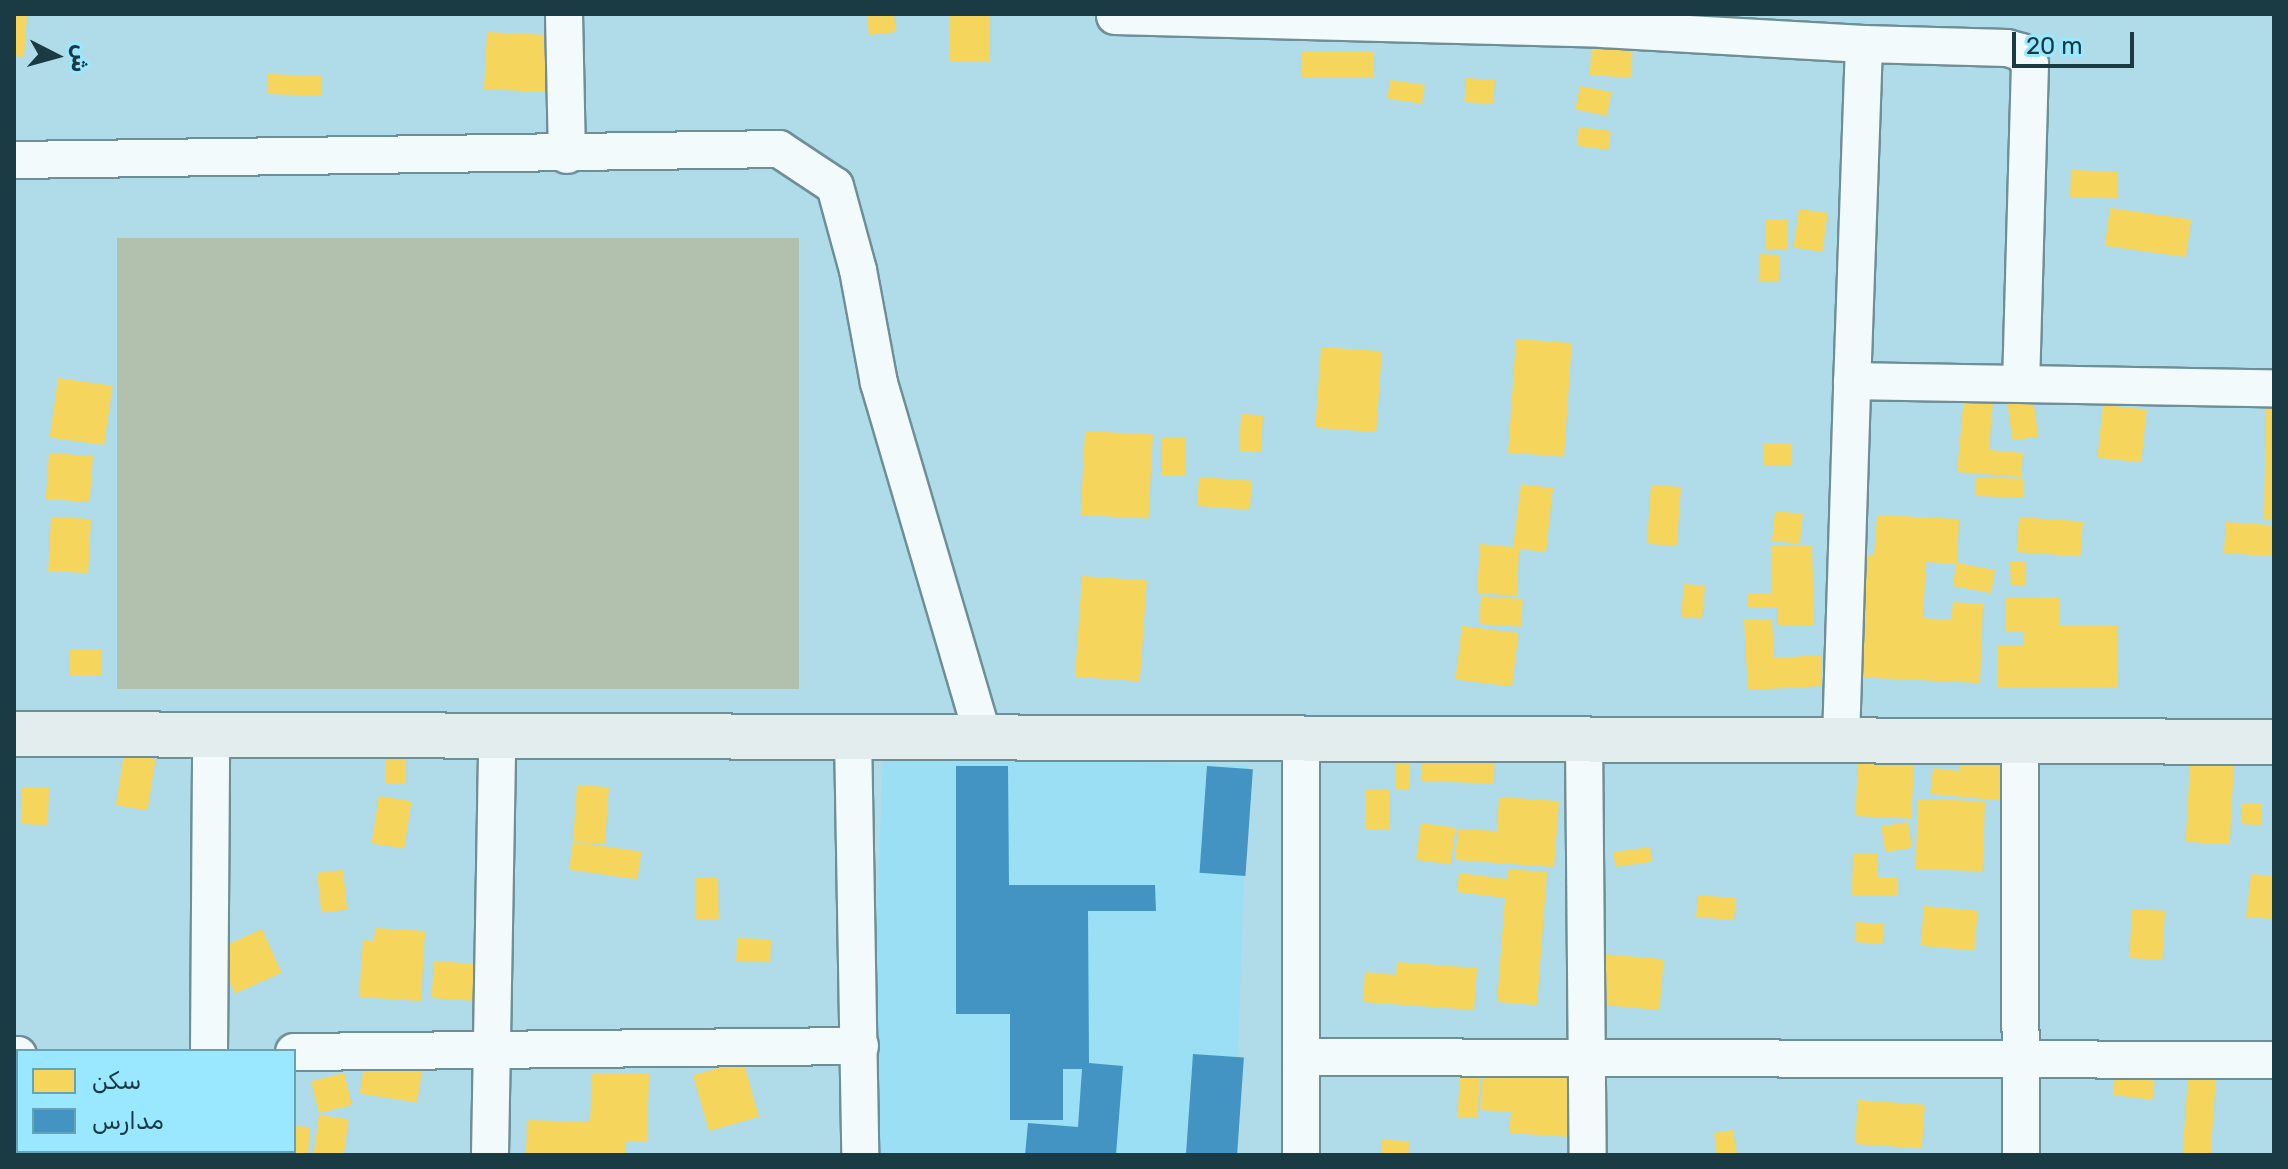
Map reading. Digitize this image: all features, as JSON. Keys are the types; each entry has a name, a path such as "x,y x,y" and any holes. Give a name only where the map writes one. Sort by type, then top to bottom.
{"street":[{"path":"564,14 567,155"},
{"path":"1115,16 1538,21 1864,44 2007,48 2021,52 2030,64 2021,383"},
{"path":"1841,740 1864,44"},
{"path":"14,160 567,155 779,149 835,186 858,270 879,383 983,736"},
{"path":"1852,381 2274,388"},
{"path":"209,1049 211,732"},
{"path":"490,1155 497,733"},
{"path":"14,734 497,733 2274,742"},
{"path":"853,735 860,1155"},
{"path":"1301,738 1301,1155"},
{"path":"1584,738 1588,1155"},
{"path":"2020,740 2021,1155"},
{"path":"296,1052 860,1046"},
{"path":"1301,1057 2274,1060"}],"shaded area":[{"path":"883,753 1248,766 1234,1155 869,1155"}],"green space":[{"path":"117,238 799,238 799,689 117,689"}],"building: سكن":[{"path":"14,14 27,14 24,57 14,56"},
{"path":"867,14 894,14 896,32 869,35"},
{"path":"949,14 990,14 990,62 949,62"},
{"path":"487,32 556,36 553,93 484,89"},
{"path":"1592,41 1633,44 1631,78 1590,75"},
{"path":"1302,52 1374,52 1374,78 1302,78"},
{"path":"268,74 322,76 321,96 267,94"},
{"path":"1466,78 1495,80 1493,104 1464,102"},
{"path":"1390,80 1425,85 1422,104 1387,99"},
{"path":"1580,86 1611,92 1607,116 1575,110"},
{"path":"1579,127 1611,131 1608,150 1577,146"},
{"path":"2071,170 2118,172 2117,199 2070,197"},
{"path":"2110,208 2191,219 2186,257 2105,246"},
{"path":"1799,209 1828,213 1822,252 1794,248"},
{"path":"1766,220 1788,220 1788,249 1766,249"},
{"path":"1760,254 1780,255 1779,282 1759,281"},
{"path":"1516,339 1572,343 1564,457 1508,453"},
{"path":"1321,347 1382,351 1376,432 1315,428"},
{"path":"58,378 112,386 104,445 50,437"},
{"path":"1965,385 1994,388 1989,450 2023,453 2021,477 1957,472"},
{"path":"2032,392 2038,437 2013,440 2006,396"},
{"path":"2103,405 2147,410 2141,462 2097,458"},
{"path":"2266,408 2274,408 2274,520 2264,520"},
{"path":"1241,414 1263,415 1261,452 1239,451"},
{"path":"1085,431 1153,435 1149,518 1081,515"},
{"path":"1162,438 1185,438 1185,476 1162,476"},
{"path":"1764,443 1792,443 1792,465 1764,465"},
{"path":"49,453 93,456 90,502 46,499"},
{"path":"1199,477 1252,481 1250,510 1197,506"},
{"path":"1976,477 2024,479 2023,498 1975,496"},
{"path":"1521,484 1553,488 1546,552 1519,549 1517,596 1477,593 1480,544 1513,547"},
{"path":"1651,485 1681,487 1677,546 1647,544"},
{"path":"1775,511 1803,514 1800,544 1772,541"},
{"path":"1877,515 1959,519 1957,563 1995,570 1991,593 1953,586 1956,564 1926,562 1923,618 1951,620 1953,602 1983,604 1980,683 1854,677 1859,554 1874,555"},
{"path":"51,517 91,519 88,573 48,571"},
{"path":"2019,517 2083,521 2080,556 2017,552"},
{"path":"2226,522 2274,525 2272,556 2224,553"},
{"path":"1812,545 1814,625 1778,626 1778,608 1748,608 1748,594 1772,593 1771,546"},
{"path":"2025,561 2026,585 2011,586 2010,562"},
{"path":"1082,576 1147,581 1140,681 1075,677"},
{"path":"1684,584 1705,586 1702,619 1681,617"},
{"path":"1481,596 1523,599 1521,627 1479,624"},
{"path":"2060,597 2060,626 2117,625 2118,687 1997,688 1997,646 2023,646 2024,631 2006,631 2006,598"},
{"path":"1772,619 1774,658 1821,655 1822,686 1748,690 1744,620"},
{"path":"1462,626 1519,633 1512,687 1455,680"},
{"path":"70,650 101,650 101,676 70,676"},
{"path":"385,740 406,740 406,783 385,783"},
{"path":"1961,743 2011,747 2006,801 1930,794 1933,768 1959,771"},
{"path":"1859,745 1915,748 1911,819 1855,816"},
{"path":"1422,747 1495,750 1494,784 1421,781"},
{"path":"124,754 156,759 147,810 116,805"},
{"path":"1396,758 1410,758 1410,790 1396,790"},
{"path":"2190,761 2234,763 2230,844 2186,842"},
{"path":"577,785 609,787 605,844 573,842"},
{"path":"22,787 49,788 48,825 21,824"},
{"path":"1365,790 1390,790 1390,830 1365,830"},
{"path":"379,796 412,801 404,849 371,843"},
{"path":"1499,797 1559,801 1554,867 1455,860 1458,829 1497,831"},
{"path":"1918,799 1985,801 1983,871 1916,869"},
{"path":"2242,803 2262,804 2261,825 2241,824"},
{"path":"1908,822 1912,848 1885,852 1881,826"},
{"path":"1421,823 1456,828 1451,865 1416,860"},
{"path":"573,842 641,852 637,879 569,870"},
{"path":"1650,847 1652,862 1615,867 1613,852"},
{"path":"1853,854 1878,854 1878,877 1898,877 1898,895 1852,895"},
{"path":"1508,869 1547,872 1537,1005 1497,1002 1505,898 1457,892 1459,873 1507,879"},
{"path":"343,870 347,910 321,912 317,873"},
{"path":"2251,874 2274,876 2274,919 2246,917"},
{"path":"695,877 718,877 719,919 696,919"},
{"path":"1698,895 1736,898 1734,920 1696,917"},
{"path":"1924,906 1978,911 1974,951 1921,946"},
{"path":"2132,909 2165,911 2162,960 2129,958"},
{"path":"1856,922 1884,924 1883,944 1855,942"},
{"path":"375,928 425,931 421,1001 359,997 363,940 374,941"},
{"path":"262,929 282,973 235,994 215,950"},
{"path":"737,938 771,939 770,962 736,961"},
{"path":"1604,954 1664,959 1659,1010 1600,1005"},
{"path":"434,961 481,964 478,1001 431,998"},
{"path":"1397,962 1477,968 1474,1010 1363,1002 1365,972 1396,975"},
{"path":"1485,1048 1578,1055 1572,1137 1509,1133 1511,1112 1480,1110"},
{"path":"1461,1052 1481,1053 1478,1118 1458,1117"},
{"path":"366,1054 423,1063 417,1103 360,1094"},
{"path":"743,1061 759,1117 709,1131 693,1075"},
{"path":"344,1073 352,1105 319,1113 311,1081"},
{"path":"592,1073 649,1074 647,1142 625,1142 625,1155 526,1155 527,1120 590,1122"},
{"path":"2115,1076 2155,1081 2152,1100 2113,1095"},
{"path":"2188,1076 2216,1078 2211,1155 2182,1155"},
{"path":"1858,1100 1925,1105 1922,1149 1855,1144"},
{"path":"14,1102 16,1153 34,1154 14,1154"},
{"path":"319,1115 349,1119 344,1155 313,1155"},
{"path":"296,1126 310,1127 308,1155 288,1155 296,1153"},
{"path":"1733,1130 1737,1155 1717,1155 1714,1133"},
{"path":"1382,1140 1409,1141 1408,1155 1381,1155"}],"building: مدارس":[{"path":"956,766 1008,766 1009,885 1155,885 1156,911 1088,911 1089,1063 1123,1066 1116,1155 1025,1155 1028,1123 1078,1127 1082,1069 1063,1069 1063,1120 1010,1120 1010,1014 956,1014"},
{"path":"1207,766 1253,769 1245,876 1200,873"},
{"path":"1193,1054 1244,1058 1237,1155 1186,1155"}]}
